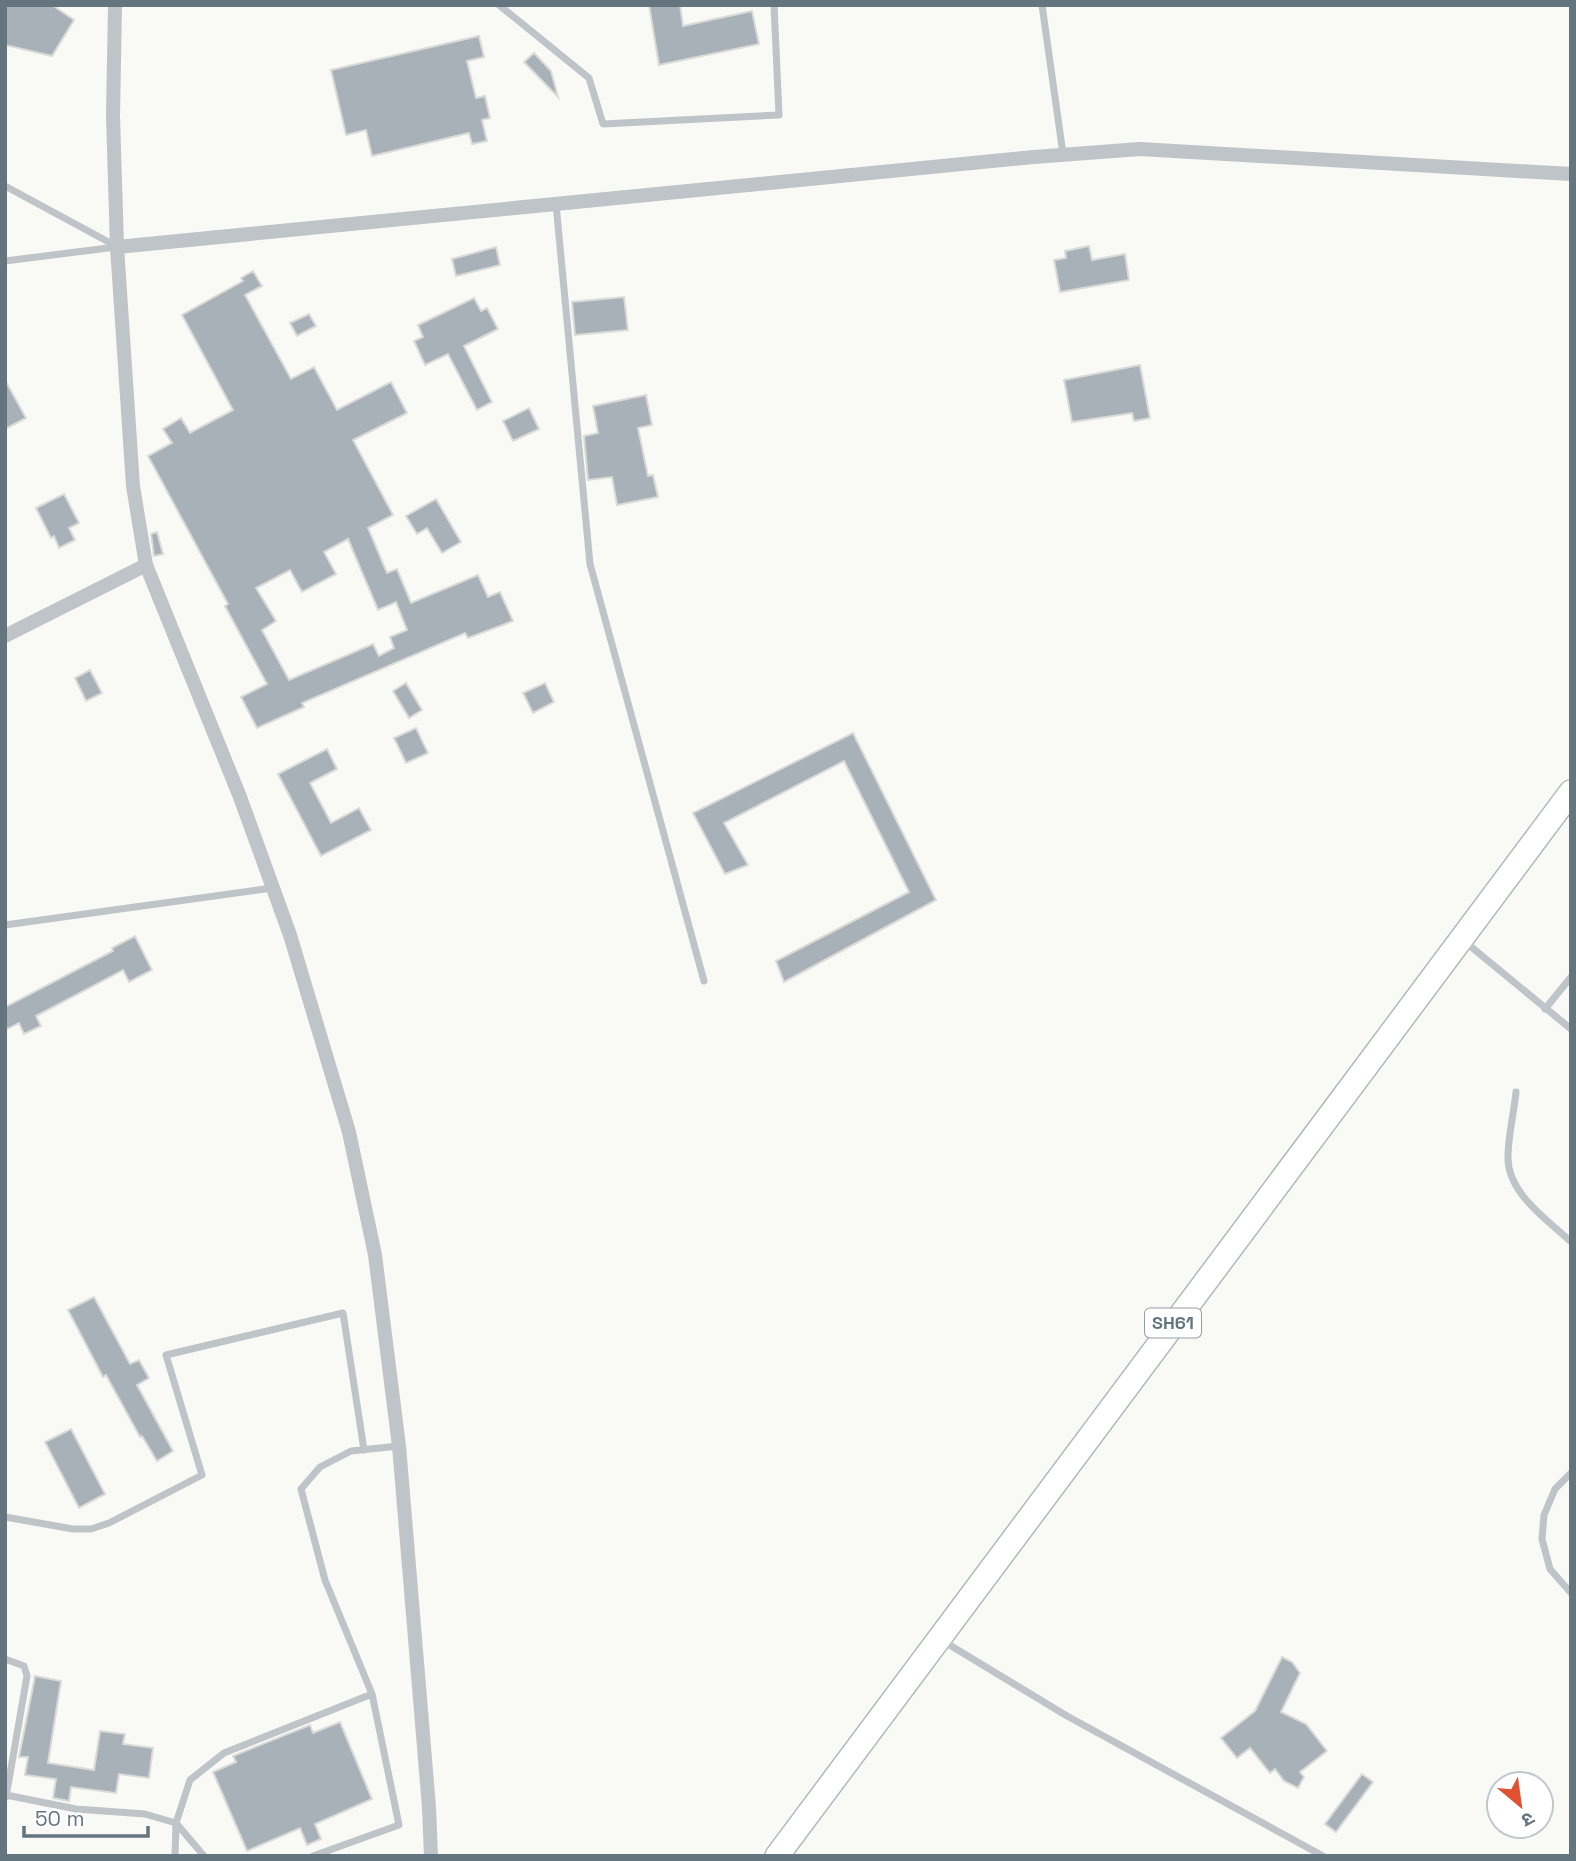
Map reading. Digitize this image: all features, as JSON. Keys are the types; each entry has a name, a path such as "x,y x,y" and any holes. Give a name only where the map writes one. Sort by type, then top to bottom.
{"main road":[{"name":"SH61","path":"777,1856 1571,792"}],"street":[{"path":"115,5 113,116 117,247 133,486 146,565 290,934 349,1132 375,1255 399,1446 431,1856"},
{"path":"117,247 1140,149 1571,174"},
{"path":"5,636 146,565"}],"lane":[{"path":"499,5 589,78 603,124 779,115 774,5"},
{"path":"1042,5 1063,155"},
{"path":"5,186 117,247"},
{"path":"556,203 590,564 704,981"},
{"path":"5,261 117,247"},
{"path":"5,925 273,887"},
{"path":"1460,938 1571,1029"},
{"path":"1545,1009 1571,977"},
{"path":"1516,1092 1507,1159 1513,1179 1521,1195 1571,1242"},
{"path":"5,1517 73,1529 91,1529 109,1523 202,1475 166,1355 343,1313 364,1450"},
{"path":"313,1856 399,1825 372,1694 325,1580 301,1489 320,1467 351,1451 399,1446"},
{"path":"1571,1473 1555,1489 1544,1515 1542,1539 1550,1569 1571,1593"},
{"path":"938,1638 1067,1716 1324,1856"},
{"path":"5,1659 24,1666 27,1676 6,1796 76,1809 145,1814 176,1823 204,1856"},
{"path":"175,1856 176,1823 190,1780 224,1753 372,1694"}],"building":[{"path":"5,5 52,5 74,20 52,56 5,45"},
{"path":"649,5 680,5 683,26 752,11 759,44 659,65"},
{"path":"479,36 484,57 467,61 476,98 485,96 490,118 482,120 487,141 472,144 469,133 372,156 366,130 346,135 331,70"},
{"path":"534,53 551,71 558,97 524,62"},
{"path":"1089,246 1092,260 1125,254 1129,280 1060,292 1054,260 1066,258 1065,251"},
{"path":"496,247 500,265 456,276 452,259"},
{"path":"253,271 262,286 245,295 291,379 314,367 337,410 391,382 407,413 353,440 393,515 368,528 387,573 397,569 411,603 478,575 488,597 500,592 513,621 468,638 465,633 302,703 304,707 257,728 241,697 267,684 225,606 228,604 148,456 172,443 163,429 181,418 190,433 233,410 182,315 243,281 241,278","holes":["348,539 378,610 396,602 407,630 390,637 394,648 379,656 373,644 289,680 262,630 276,621 256,588 290,570 302,592 336,574 324,552"]},
{"path":"624,297 628,330 575,335 572,302"},
{"path":"474,298 481,311 487,308 498,329 464,346 492,402 477,410 448,354 425,365 414,341 423,337 418,325"},
{"path":"309,314 316,326 297,336 290,323"},
{"path":"1140,365 1150,418 1134,421 1132,413 1072,422 1064,380"},
{"path":"5,380 26,418 5,429"},
{"path":"646,395 652,425 638,428 648,476 653,475 658,497 617,505 612,477 588,480 584,436 598,433 593,406"},
{"path":"529,408 539,429 513,441 503,421"},
{"path":"64,494 79,523 69,528 75,540 59,548 36,508"},
{"path":"436,499 461,542 442,553 427,528 417,534 406,516"},
{"path":"157,532 163,554 154,556 151,534"},
{"path":"90,670 102,693 86,701 75,678"},
{"path":"406,683 422,710 409,718 393,691"},
{"path":"545,683 554,702 533,713 523,693"},
{"path":"416,728 428,753 406,763 394,738"},
{"path":"853,733 936,900 784,982 776,961 909,892 844,761 724,823 748,865 725,874 693,813"},
{"path":"327,749 337,769 310,783 331,823 359,808 371,830 321,856 278,774"},
{"path":"135,936 152,970 129,982 123,970 36,1016 41,1026 24,1034 19,1023 5,1030 5,1007 113,951 112,948"},
{"path":"94,1297 130,1364 139,1360 149,1378 137,1385 173,1451 157,1461 142,1436 140,1437 106,1375 103,1377 68,1310"},
{"path":"71,1429 105,1494 79,1508 45,1442"},
{"path":"1282,1657 1292,1662 1300,1673 1281,1712 1306,1724 1327,1751 1300,1772 1304,1777 1298,1788 1284,1781 1275,1769 1270,1773 1250,1748 1237,1758 1221,1738 1255,1711"},
{"path":"35,1676 61,1681 48,1763 94,1770 100,1731 125,1734 123,1744 153,1748 149,1778 119,1774 116,1793 71,1787 69,1801 53,1798 56,1779 25,1775 28,1757 19,1757"},
{"path":"340,1722 372,1799 315,1824 321,1839 307,1845 300,1828 247,1851 213,1772 236,1762 233,1756 310,1725 313,1733"},
{"path":"1362,1774 1373,1782 1336,1832 1325,1824"}]}
